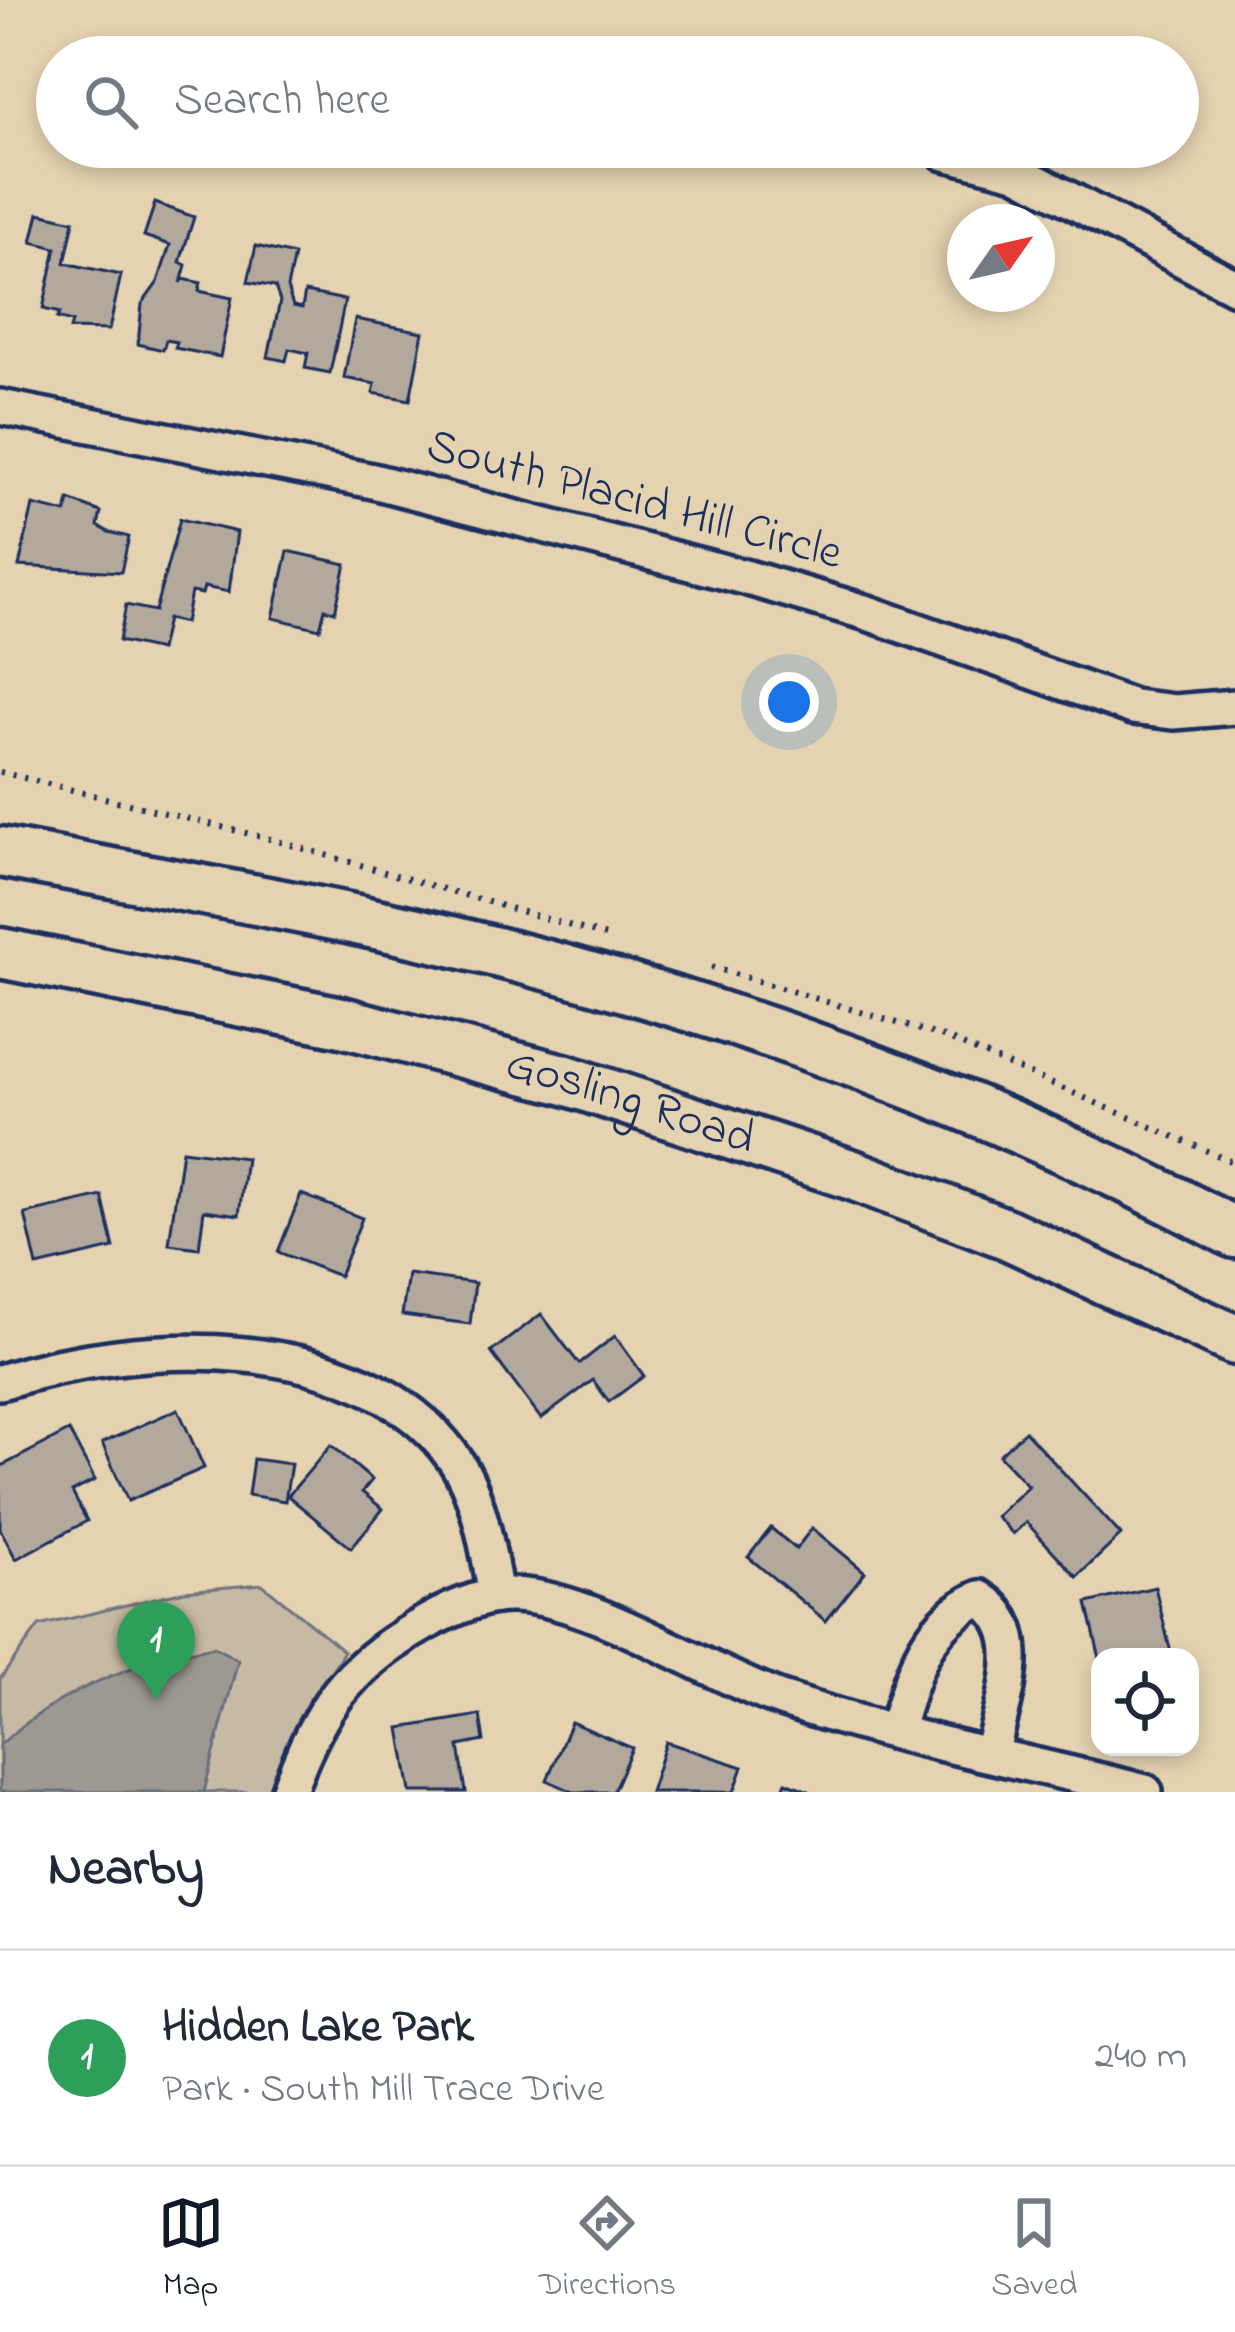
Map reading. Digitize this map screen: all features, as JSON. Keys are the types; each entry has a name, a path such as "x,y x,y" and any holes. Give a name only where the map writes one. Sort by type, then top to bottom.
{"main road":[{"path":"0,852 360,921 577,976 772,1034 1039,1138 1235,1233"},
{"name":"Gosling Road","path":"0,953 342,1022 562,1079 853,1175 1007,1234 1235,1340"}],"street":[{"path":"1004,168 1235,287"},
{"name":"South Placid Hill Circle","path":"0,407 374,481 748,578 868,613 1133,706 1174,712 1235,707"},
{"path":"0,1382 117,1355 214,1351 273,1358 363,1387 401,1408 453,1457 484,1531 496,1596"},
{"path":"288,1792 303,1752 360,1663 424,1623 496,1596 550,1602 596,1617 780,1699 1145,1792"},
{"path":"895,1732 916,1663 936,1627 980,1598 998,1610 1012,1650 992,1752"}],"shaded area":[{"path":"262,1584 344,1651 299,1722 272,1792 0,1792 0,1679 39,1626 184,1591"},
{"path":"214,1647 238,1660 204,1792 0,1792 0,1745 47,1709 128,1669"}],"building":[{"path":"155,203 194,217 180,262 186,265 181,283 183,279 201,283 199,291 232,298 220,357 175,348 177,342 166,340 163,350 138,344 142,304 158,282 170,245 144,236"},
{"path":"39,213 74,221 65,263 121,275 109,330 70,329 72,322 57,318 60,313 43,309 56,248 32,242"},
{"path":"256,246 294,255 287,288 293,306 302,308 305,292 345,300 330,373 305,368 308,353 289,349 286,361 268,357 280,301 275,287 248,282"},
{"path":"355,319 423,332 410,400 373,393 375,384 344,378"},
{"path":"69,500 101,512 98,526 129,537 121,572 19,566 33,505 66,513"},
{"path":"180,519 237,532 229,592 204,587 202,594 191,592 185,623 167,619 160,650 119,641 126,605 155,611"},
{"path":"288,551 346,564 335,612 325,609 320,629 273,618"},
{"path":"182,1150 246,1158 239,1215 204,1210 199,1248 169,1244"},
{"path":"301,1194 362,1218 339,1276 278,1252"},
{"path":"102,1196 114,1248 37,1266 25,1214"},
{"path":"408,1274 475,1283 470,1324 402,1315"},
{"path":"541,1314 579,1364 615,1336 644,1376 609,1402 593,1380 541,1419 491,1352"},
{"path":"178,1409 204,1468 128,1501 102,1443"},
{"path":"69,1431 95,1480 72,1492 87,1521 16,1559 0,1529 0,1467"},
{"path":"1025,1431 1121,1535 1077,1577 1026,1522 1013,1534 996,1516 1028,1486 999,1455"},
{"path":"331,1445 372,1480 362,1492 383,1509 351,1548 288,1496"},
{"path":"253,1459 291,1464 285,1501 248,1495"},
{"path":"771,1528 796,1549 812,1528 865,1572 826,1621 748,1557"},
{"path":"1155,1587 1170,1648 1097,1648 1087,1603"},
{"path":"480,1715 484,1741 459,1746 466,1792 411,1792 400,1728"},
{"path":"571,1722 632,1748 613,1792 574,1792 547,1780"},
{"path":"666,1742 743,1767 734,1792 650,1792"},
{"path":"786,1782 811,1792 782,1792"}],"place":[{"name":"Hidden Lake Park","path":"156,1700"}]}
